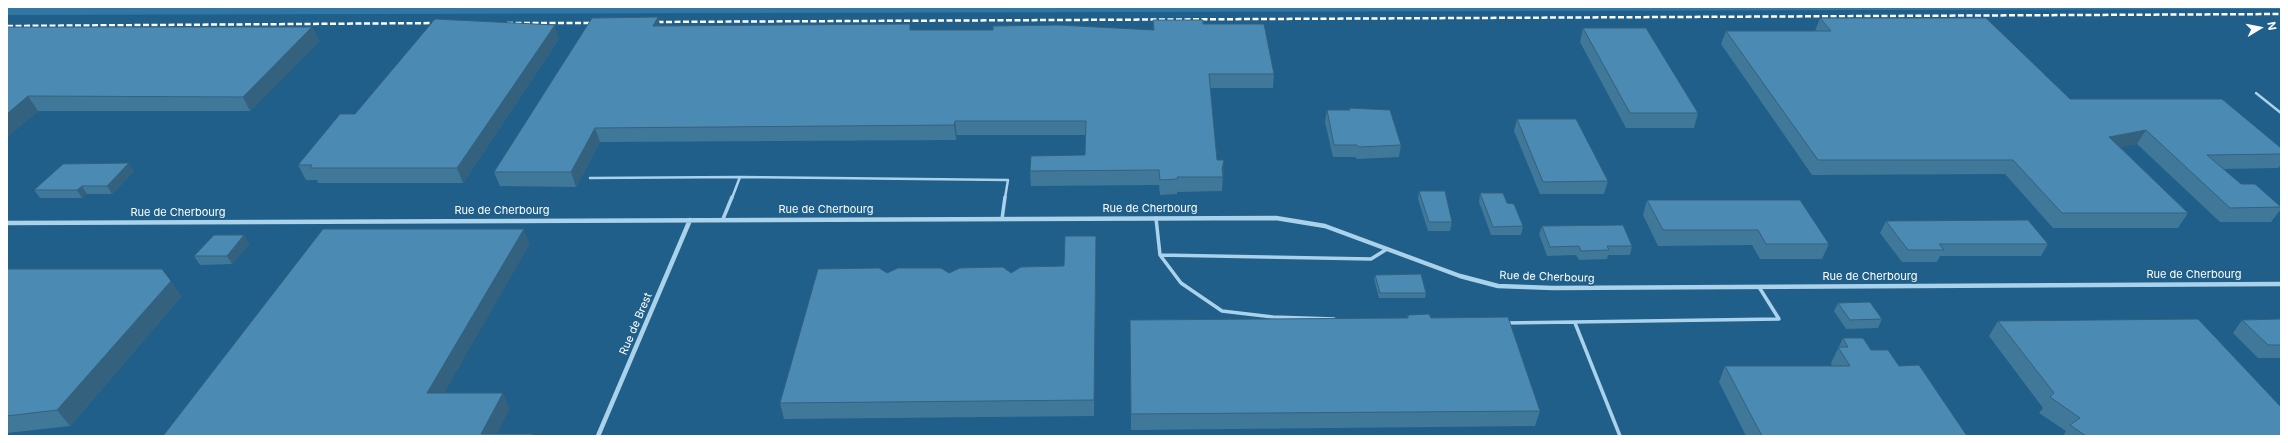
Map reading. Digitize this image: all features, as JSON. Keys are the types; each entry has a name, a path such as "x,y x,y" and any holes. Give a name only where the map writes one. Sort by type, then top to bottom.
{"street":[{"name":"Rue de Cherbourg","path":"7,223 1276,218 1325,226 1460,276 1498,286 1553,288 2281,284"},
{"name":"Rue de Brest","path":"598,436 690,220"}],"lane":[{"path":"2256,93 2281,113"},
{"path":"722,219 740,177"},
{"path":"590,178 740,177 1008,180 1002,218"},
{"path":"1156,218 1160,255 1181,283 1222,311 1273,318 1336,319"},
{"path":"1160,255 1370,259 1388,249"},
{"path":"1500,323 1779,319 1759,287"},
{"path":"1575,323 1620,436"}],"shaded area":[{"path":"7,7 2281,7 2281,9 7,15"}],"building":[{"path":"658,17 653,26 910,24 910,30 993,30 993,26 1058,25 1154,30 1153,20 1203,20 1203,24 1264,24 1274,74 1209,74 1217,160 1224,160 1222,169 1223,177 1177,177 1178,179 1160,180 1159,170 1030,171 1031,156 1085,155 1086,121 955,121 954,125 595,128 571,172 494,172 592,18"},
{"path":"1820,18 1986,18 2070,99 2222,99 2281,148 2281,154 2207,155 2241,184 2255,184 2281,207 2230,208 2146,130 2109,137 2188,213 2062,213 2013,160 1818,160 1726,31 1831,31"},
{"path":"435,19 555,25 457,168 310,168 312,165 298,165 340,114 355,114"},
{"path":"7,27 312,27 243,97 28,96 7,114"},
{"path":"1583,28 1646,28 1698,113 1630,113"},
{"path":"1349,108 1390,110 1401,145 1359,147 1357,145 1334,145 1327,110 1350,110"},
{"path":"1517,119 1576,119 1608,181 1543,182"},
{"path":"129,163 107,186 82,186 77,190 34,190 63,164"},
{"path":"1419,191 1445,191 1452,222 1429,222"},
{"path":"1480,193 1503,193 1507,203 1514,204 1523,226 1493,227"},
{"path":"1647,200 1800,200 1829,244 1766,244 1758,230 1663,230"},
{"path":"2028,220 2048,244 1939,244 1944,250 1908,250 1886,221"},
{"path":"1623,225 1632,246 1607,246 1609,250 1581,251 1579,246 1550,247 1542,226"},
{"path":"323,229 524,229 427,393 503,393 481,434 533,434 532,436 163,436"},
{"path":"214,235 244,235 227,256 194,256"},
{"path":"1065,236 1096,236 1094,400 780,403 818,269 879,268 887,273 898,268 941,268 949,273 960,268 1003,267 1011,273 1021,267 1064,266"},
{"path":"7,269 162,269 171,281 57,410 7,416"},
{"path":"1421,274 1426,293 1380,293 1375,275"},
{"path":"1870,302 1882,319 1850,320 1838,303"},
{"path":"1429,314 1431,318 1508,317 1540,411 1131,414 1130,320 1408,318 1408,315"},
{"path":"2198,319 2281,407 2281,436 2086,436 2070,425 2080,418 2050,397 2054,393 1998,321"},
{"path":"2281,319 2281,345 2268,345 2242,320"},
{"path":"1843,338 1863,338 1871,350 1888,350 1899,366 1919,365 1967,436 1762,436 1725,366 1850,366 1838,347 1848,347"}],"railway":[{"path":"649,22 2281,14"},
{"path":"7,26 443,23"},
{"path":"507,23 599,23"}]}
